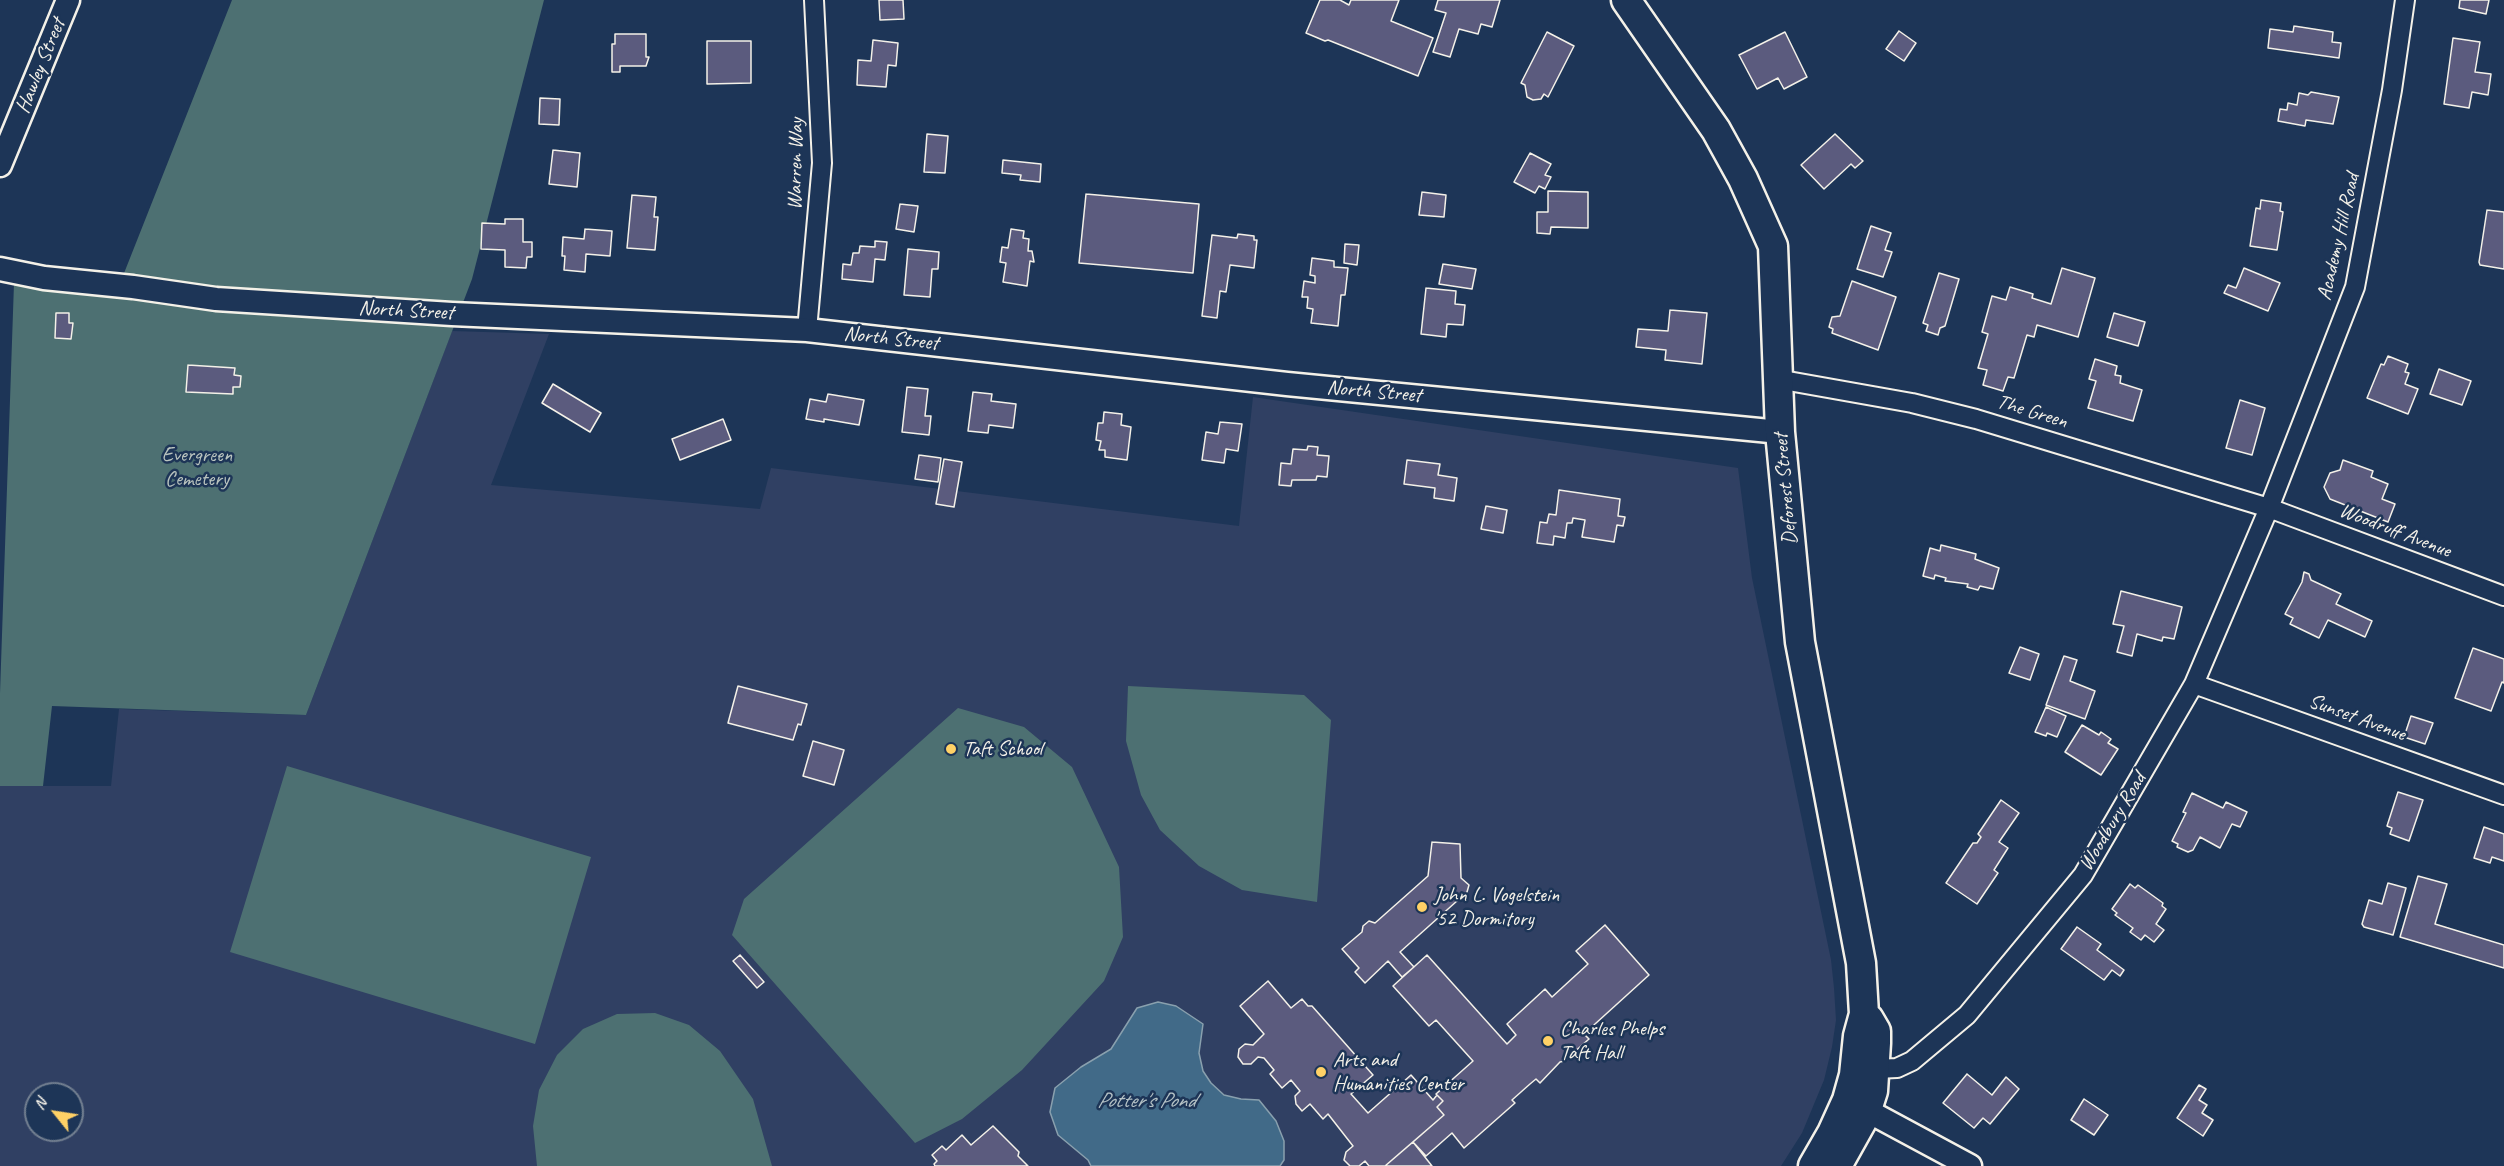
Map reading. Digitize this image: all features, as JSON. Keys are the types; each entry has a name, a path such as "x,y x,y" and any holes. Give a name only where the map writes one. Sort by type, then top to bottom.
{"main road":[{"name":"Deforest Street","path":"1626,0 1716,130 1743,179 1773,246 1780,432 1800,642 1861,963 1864,1014"},
{"path":"1813,1166 1837,1123 1856,1105 1876,1069 1876,1031 1872,1022 1864,1014 1858,1036 1854,1075 1856,1105 1853,1140 1837,1166"}],"street":[{"name":"Hawley Street","path":"0,165 68,0"},
{"name":"Warren Way","path":"807,330 822,163 814,0"},
{"name":"Academy Hill Road","path":"2270,508 2355,286 2390,101 2405,0"},
{"name":"North Street","path":"0,269 44,278 133,287 216,299 452,314 807,330 1287,384 1780,432"},
{"name":"The Green","path":"1777,379 1940,409 2270,508"},
{"name":"Woodruff Avenue","path":"2270,508 2504,596"},
{"name":"Woodbury Road","path":"1876,1069 1897,1068 1912,1060 1967,1015 2083,875 2194,684 2270,508"},
{"name":"Sunset Avenue","path":"2194,684 2504,795"},
{"path":"1856,1105 1970,1166"}],"shaded area":[{"name":"Taft School","path":"452,331 549,334 491,485 760,509 771,468 1239,526 1253,397 1738,468 1752,578 1831,960 1836,1020 1832,1047 1824,1080 1802,1133 1781,1166 0,1166 0,786 111,786 119,709 306,715"}],"green space":[{"name":"Evergreen Cemetery","path":"232,0 544,0 472,279 306,715 52,706 43,786 0,786 0,693 14,283 115,296"},
{"path":"1128,686 1304,695 1331,720 1317,902 1242,890 1199,866 1160,830 1141,795 1126,741"},
{"path":"958,708 1024,727 1072,767 1119,867 1123,937 1104,981 1022,1070 962,1119 915,1143 732,935 744,899"},
{"path":"287,766 591,857 535,1044 230,952"},
{"path":"655,1013 689,1025 720,1051 753,1099 772,1166 537,1166 533,1126 539,1090 557,1055 583,1029 617,1014"}],"water":[{"name":"Potter's Pond","path":"1158,1002 1176,1006 1203,1024 1199,1053 1203,1071 1211,1083 1224,1095 1259,1100 1276,1121 1284,1141 1284,1160 1280,1166 1091,1166 1088,1160 1058,1135 1050,1112 1055,1088 1081,1067 1111,1049 1137,1008"}],"building":[{"path":"879,0 903,0 904,19 880,20"},
{"path":"1320,0 1340,0 1349,5 1351,0 1399,0 1391,21 1433,38 1418,76 1306,33"},
{"path":"1438,0 1500,0 1492,27 1481,24 1478,34 1459,29 1450,57 1433,52 1446,13 1435,10"},
{"path":"2460,0 2489,0 2486,14 2459,8"},
{"path":"2294,26 2333,32 2332,42 2341,43 2339,58 2268,48 2270,29 2293,32"},
{"path":"1899,31 1916,43 1904,61 1886,49"},
{"path":"1547,32 1574,46 1548,97 1544,94 1541,99 1533,100 1527,97 1525,85 1521,83"},
{"path":"1785,32 1807,77 1784,89 1778,78 1757,89 1739,55"},
{"path":"615,34 646,34 646,57 649,57 646,66 620,66 620,72 612,72 612,44 615,44"},
{"path":"2453,38 2480,42 2475,72 2491,74 2488,95 2472,92 2469,108 2444,104"},
{"path":"873,40 898,43 896,66 888,65 886,87 857,85 858,60 871,61"},
{"path":"707,41 751,41 751,83 707,84"},
{"path":"2311,92 2339,97 2333,124 2306,120 2305,126 2278,121 2280,109 2287,110 2288,103 2297,105 2299,93 2308,95"},
{"path":"540,98 560,99 559,125 539,124"},
{"path":"927,134 948,136 945,173 924,172"},
{"path":"1835,134 1863,161 1855,168 1851,164 1824,189 1801,165"},
{"path":"553,150 580,153 577,187 549,184"},
{"path":"1530,153 1551,164 1545,175 1551,177 1545,189 1539,186 1535,193 1514,182"},
{"path":"1003,160 1041,164 1040,182 1020,180 1021,175 1002,173"},
{"path":"1548,191 1588,192 1588,228 1551,227 1550,234 1537,233 1537,212 1548,212"},
{"path":"1422,192 1446,195 1444,217 1419,215"},
{"path":"1086,194 1199,204 1193,273 1079,263"},
{"path":"632,195 656,197 654,217 658,217 655,250 627,248"},
{"path":"2261,200 2281,203 2280,211 2283,212 2277,250 2250,246 2256,208 2260,209"},
{"path":"900,204 918,206 914,232 896,229"},
{"path":"2487,210 2504,212 2504,269 2480,265 2479,262"},
{"path":"505,219 523,219 523,242 532,242 532,257 527,257 526,268 505,267 505,250 481,249 482,223 505,224"},
{"path":"1871,226 1891,233 1885,250 1892,252 1883,277 1857,269"},
{"path":"585,229 612,231 610,256 586,254 585,272 564,270 563,237 584,239"},
{"path":"1011,229 1024,231 1023,238 1029,239 1028,251 1032,251 1034,262 1030,261 1027,286 1003,282 1006,263 1000,262 1002,247 1008,248"},
{"path":"1238,234 1254,236 1254,240 1257,240 1254,268 1230,265 1226,292 1220,291 1217,318 1202,316 1212,235 1237,238"},
{"path":"875,241 887,242 885,260 875,259 873,282 842,279 843,264 851,265 853,253 859,253 860,246 875,247"},
{"path":"1345,244 1359,245 1357,265 1344,263"},
{"path":"908,249 939,252 938,269 932,269 930,297 904,295"},
{"path":"1312,258 1334,261 1334,267 1348,268 1345,295 1341,295 1338,326 1311,323 1313,309 1307,308 1308,297 1302,297 1304,281 1315,283 1315,276 1310,275"},
{"path":"1443,264 1476,269 1472,289 1439,284"},
{"path":"2062,268 2095,278 2078,337 2037,325 2034,337 2027,335 2014,378 2008,377 2003,391 1983,385 1987,370 1978,368 1988,334 1982,332 1992,296 2006,300 2010,287 2033,294 2032,298 2051,304"},
{"path":"2244,268 2280,283 2268,311 2224,293 2228,285 2236,288"},
{"path":"1939,273 1959,279 1945,326 1940,328 1938,335 1926,331 1928,325 1923,323"},
{"path":"1852,281 1896,297 1878,350 1832,333 1833,329 1829,327 1832,317 1840,316"},
{"path":"1426,288 1456,291 1455,304 1465,305 1463,325 1447,324 1446,337 1421,334"},
{"path":"1670,310 1707,313 1702,364 1665,360 1666,350 1636,347 1638,329 1668,331"},
{"path":"56,313 69,313 69,323 73,323 71,339 55,338"},
{"path":"2114,313 2145,322 2138,346 2107,337"},
{"path":"2388,356 2408,364 2405,372 2409,373 2405,384 2418,389 2408,414 2367,398 2381,364 2384,365"},
{"path":"2095,359 2117,366 2115,375 2121,376 2120,383 2142,390 2133,421 2088,408 2096,381 2089,379"},
{"path":"188,365 235,368 234,375 241,376 240,387 233,387 233,394 186,392"},
{"path":"2439,369 2471,381 2462,405 2430,394"},
{"path":"553,384 601,413 590,432 542,403"},
{"path":"907,387 928,389 925,416 931,416 929,435 902,432"},
{"path":"973,392 992,394 991,401 1016,404 1013,428 989,425 988,433 968,431"},
{"path":"828,394 864,400 859,425 824,419 824,422 806,419 810,399 826,402"},
{"path":"2240,400 2265,408 2252,455 2226,448"},
{"path":"1104,412 1122,414 1121,425 1131,427 1127,460 1105,457 1105,450 1099,450 1101,441 1096,440 1098,423 1103,423"},
{"path":"723,419 731,440 680,460 672,439"},
{"path":"1220,422 1242,424 1238,451 1226,449 1224,463 1202,460 1206,432 1218,434"},
{"path":"1308,446 1318,447 1317,455 1329,456 1327,477 1317,476 1316,480 1292,480 1291,486 1279,485 1281,463 1291,464 1293,449 1307,450"},
{"path":"919,455 941,458 938,482 915,479"},
{"path":"944,459 962,462 954,507 936,504"},
{"path":"1407,460 1440,464 1438,475 1457,478 1454,501 1434,498 1435,488 1404,484"},
{"path":"2343,460 2373,471 2371,477 2388,484 2382,499 2395,504 2388,522 2330,499 2324,487 2330,473 2340,470"},
{"path":"1559,490 1620,499 1618,516 1625,517 1623,526 1617,525 1614,542 1582,537 1585,520 1573,518 1572,523 1567,523 1565,538 1554,536 1553,545 1537,543 1540,522 1547,523 1549,514 1556,515"},
{"path":"1486,506 1507,510 1503,533 1481,529"},
{"path":"1941,545 1976,554 1975,559 1999,568 1993,589 1980,586 1978,590 1967,587 1968,584 1945,581 1946,578 1935,575 1934,579 1923,576 1930,548 1940,551"},
{"path":"2304,572 2309,574 2311,580 2341,594 2336,604 2372,621 2365,637 2328,620 2319,638 2290,624 2293,618 2285,614 2302,582"},
{"path":"2121,591 2182,607 2174,639 2163,637 2162,641 2137,634 2132,656 2117,652 2124,626 2113,624"},
{"path":"2020,647 2039,654 2030,680 2009,673"},
{"path":"2473,648 2504,659 2504,683 2502,682 2491,711 2455,698"},
{"path":"2064,656 2077,660 2070,681 2095,691 2085,719 2046,705"},
{"path":"738,686 807,704 801,725 798,724 793,740 728,723"},
{"path":"2046,707 2066,716 2057,737 2035,732"},
{"path":"2411,716 2433,723 2425,744 2404,737"},
{"path":"2082,725 2099,735 2101,732 2111,739 2108,743 2118,749 2101,775 2065,752"},
{"path":"813,741 844,750 834,785 803,776"},
{"path":"2398,792 2423,800 2409,841 2390,834 2392,828 2387,826"},
{"path":"2192,793 2223,808 2226,802 2247,812 2240,827 2232,824 2220,848 2200,837 2193,850 2188,852 2177,847 2178,844 2172,841 2186,813 2183,812"},
{"path":"2001,800 2019,813 1999,842 2008,848 1994,870 1998,873 1977,904 1946,883 1973,843 1977,843 1981,837 1978,834"},
{"path":"2484,827 2504,834 2504,861 2492,857 2490,863 2474,858"},
{"name":"John L. Vogelstein '52 Dormitory","path":"1432,842 1460,844 1461,878 1469,885 1467,892 1400,952 1414,967 1402,977 1388,961 1365,983 1355,972 1359,968 1342,949 1362,932 1363,926 1369,921 1375,923 1428,876"},
{"path":"2418,876 2447,884 2435,924 2504,945 2504,968 2400,937"},
{"path":"2388,883 2406,888 2393,935 2364,927 2362,924 2369,900 2382,904"},
{"path":"2130,884 2135,888 2138,885 2163,903 2162,906 2166,909 2156,924 2164,930 2154,942 2145,935 2141,940 2130,932 2133,928 2115,915 2117,913 2112,909"},
{"name":"Charles Phelps Taft Hall","path":"1605,925 1649,975 1584,1034 1589,1039 1560,1062 1540,1083 1536,1079 1530,1084 1512,1100 1515,1103 1464,1148 1452,1133 1426,1156 1413,1142 1444,1115 1437,1107 1443,1101 1436,1094 1473,1061 1436,1020 1429,1026 1393,986 1427,955 1507,1044 1516,1035 1507,1024 1545,989 1552,997 1588,964 1576,951"},
{"path":"2077,927 2101,944 2097,950 2124,970 2120,976 2112,970 2104,980 2061,949"},
{"path":"740,955 764,982 757,988 733,961"},
{"name":"Arts and Humanities Center","path":"1268,981 1291,1008 1302,999 1308,1006 1312,1006 1373,1075 1351,1094 1368,1113 1411,1075 1433,1100 1437,1095 1443,1101 1437,1107 1444,1115 1385,1166 1369,1166 1365,1161 1359,1166 1350,1166 1344,1160 1346,1152 1353,1146 1328,1114 1323,1119 1310,1104 1302,1111 1296,1104 1295,1096 1300,1091 1291,1080 1282,1088 1270,1074 1274,1070 1264,1058 1258,1057 1251,1064 1243,1064 1238,1057 1239,1049 1245,1044 1253,1045 1264,1034 1240,1006"},
{"path":"1967,1074 1992,1095 2006,1077 2019,1089 1990,1124 1983,1118 1974,1128 1943,1103"},
{"path":"2199,1085 2206,1089 2199,1100 2207,1105 2202,1113 2213,1120 2203,1136 2177,1118"},
{"path":"2084,1099 2108,1115 2094,1135 2071,1120"},
{"path":"993,1126 1019,1152 1018,1156 1028,1166 935,1166 937,1161 932,1155 942,1146 946,1150 962,1135 971,1145"},
{"path":"1413,1142 1432,1166 1385,1166"}],"place":[{"name":"Taft School","path":"951,749"},
{"name":"John L. Vogelstein '52 Dormitory","path":"1422,907"},
{"name":"Charles Phelps Taft Hall","path":"1548,1041"},
{"name":"Arts and Humanities Center","path":"1321,1072"}]}
